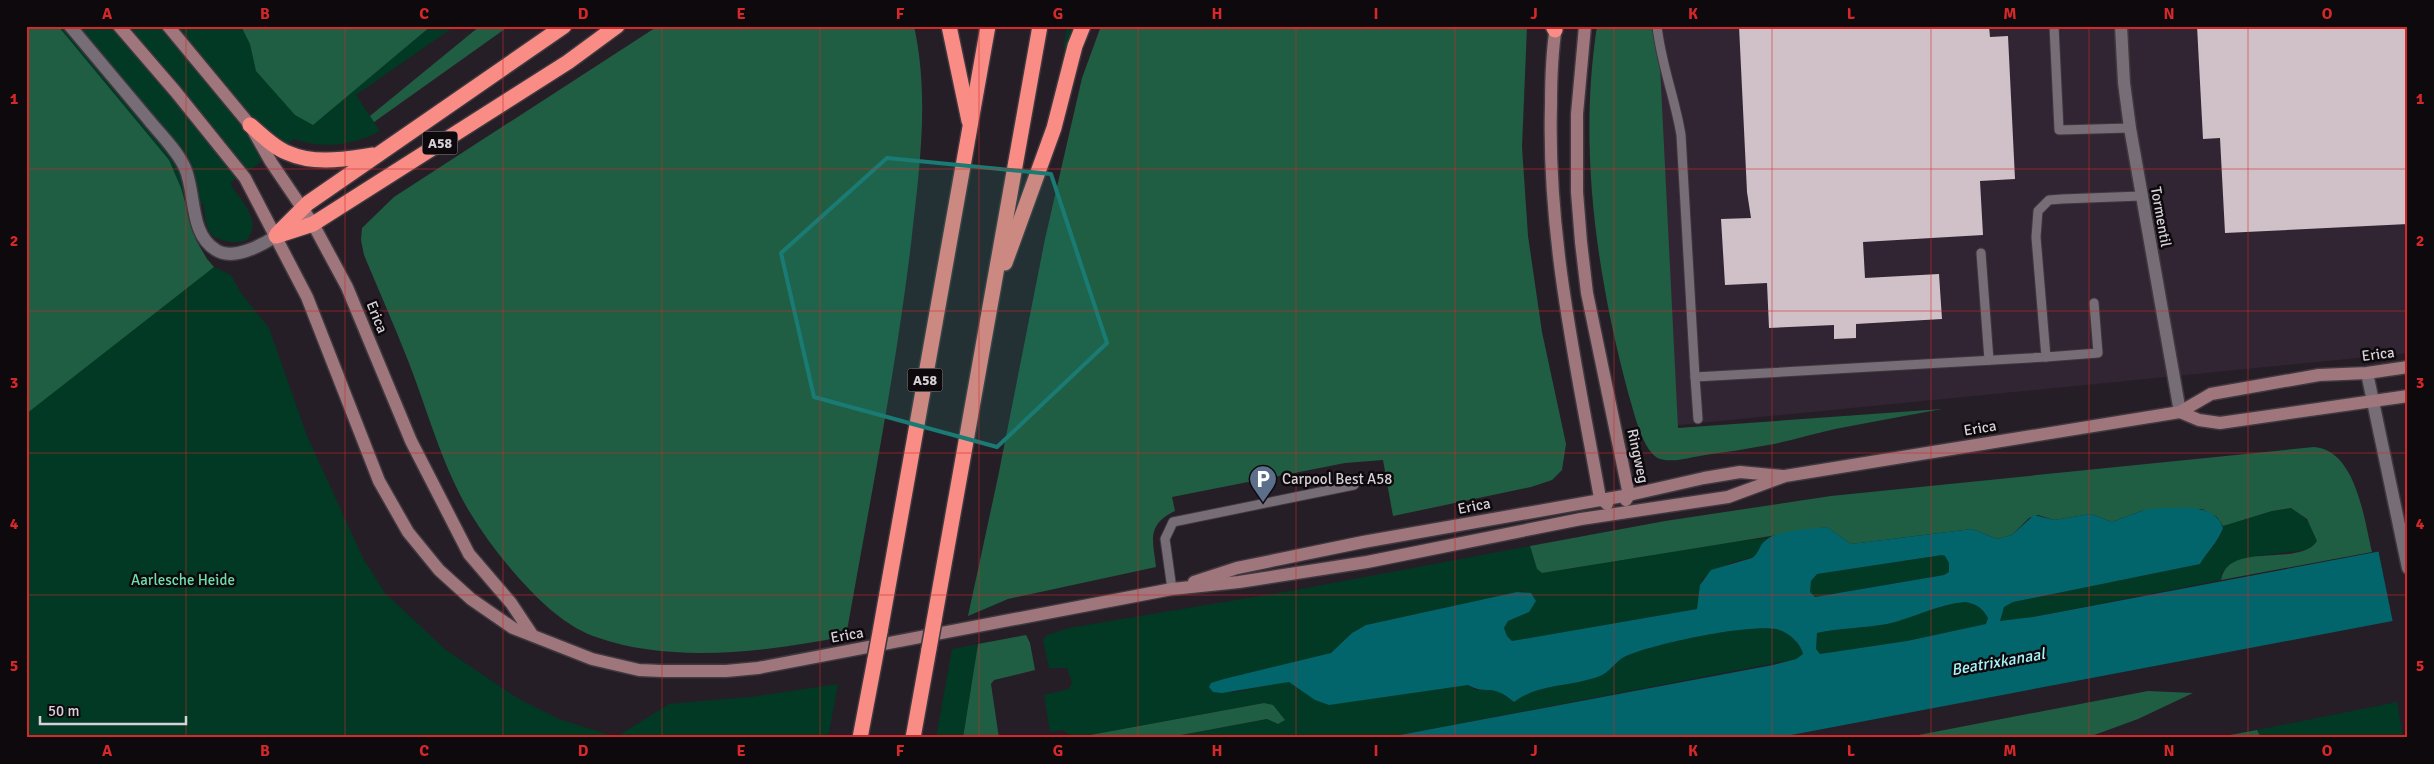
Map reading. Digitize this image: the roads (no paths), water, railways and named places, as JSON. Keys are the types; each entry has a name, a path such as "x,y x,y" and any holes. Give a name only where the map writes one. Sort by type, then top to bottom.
{"highway":[{"name":"A58","path":"302,208 375,155 564,26"},
{"name":"A58","path":"313,224 568,62 617,26"},
{"name":"A58","path":"949,26 970,128"},
{"name":"A58","path":"860,738 988,26"},
{"path":"912,738 1040,26"},
{"path":"990,304 1054,128 1075,46 1083,26"},
{"name":"A58","path":"250,125 286,153 307,159 330,160 375,155"},
{"path":"276,236 302,208"},
{"path":"276,236 313,224"}],"main road":[{"name":"Erica","path":"119,26 176,91 245,178 307,297 379,481 408,532 439,570 471,599 513,628 531,633 592,659 639,670 726,671 758,668 955,632 1172,589 1239,582 1367,562 1619,512 1728,497 1785,476 2180,412 2211,394 2319,375 2367,373 2408,367"},
{"name":"Erica","path":"168,26 250,125 271,162 313,224 347,287 411,442 469,554 511,603 531,633"},
{"name":"Ringweg","path":"1585,26 1577,114 1577,192 1587,293 1629,495 1619,512"},
{"path":"1555,28 1550,152 1554,221 1564,298 1600,498 1619,512"},
{"path":"2180,412 2198,420 2220,424 2372,403 2408,396"},
{"name":"Erica","path":"1172,589 1237,568 1600,498 1629,495 1680,482 1740,472 1785,476"}],"street":[{"path":"70,26 184,166 193,198 195,217 204,238 216,251 226,253 247,250 276,236"},
{"name":"Tormentil","path":"2121,26 2124,83 2130,128 2180,412"},
{"path":"2367,373 2408,568"}],"lane":[{"path":"1657,26 1663,65 1678,117 1681,136 1698,419"},
{"path":"2054,26 2059,130 2130,128"},
{"path":"2046,357 2036,237 2038,210 2049,200 2141,196"},
{"path":"1981,253 1989,360"},
{"path":"1695,377 2098,353 2094,303"},
{"path":"1172,589 1165,539 1173,522 1354,485"}],"water":[{"name":"Beatrixkanaal","path":"2186,508 2204,511 2212,514 2219,520 2223,528 2200,564 2013,602 2004,607 2000,621 2033,617 2408,546 2408,618 1775,738 1384,738 1773,665 1796,659 1803,654 1793,638 1785,632 1776,629 1744,629 1722,632 1655,646 1624,657 1600,676 1534,691 1514,702 1500,692 1468,685 1329,705 1315,700 1289,682 1222,693 1213,692 1209,687 1211,683 1224,679 1331,653 1352,633 1366,625 1517,592 1531,593 1536,601 1529,612 1508,621 1504,628 1507,636 1512,641 1697,609 1700,585 1711,570 1752,558 1766,540 1786,532 1827,527 1851,544 1972,529 1997,539 2012,535 2034,515 2054,520 2091,514 2112,522 2144,510","holes":["1945,556 1949,563 1949,572 1944,575 1815,597 1810,592 1811,581 1817,574","1965,602 1976,605 1981,609 1988,618 1986,624 1907,641 1820,654 1816,649 1817,633 1887,624 1945,605"]}],"place":[{"name":"Carpool Best A58","path":"1263,503"}],"park label":[{"name":"Aarlesche Heide","path":"183,580"}]}
